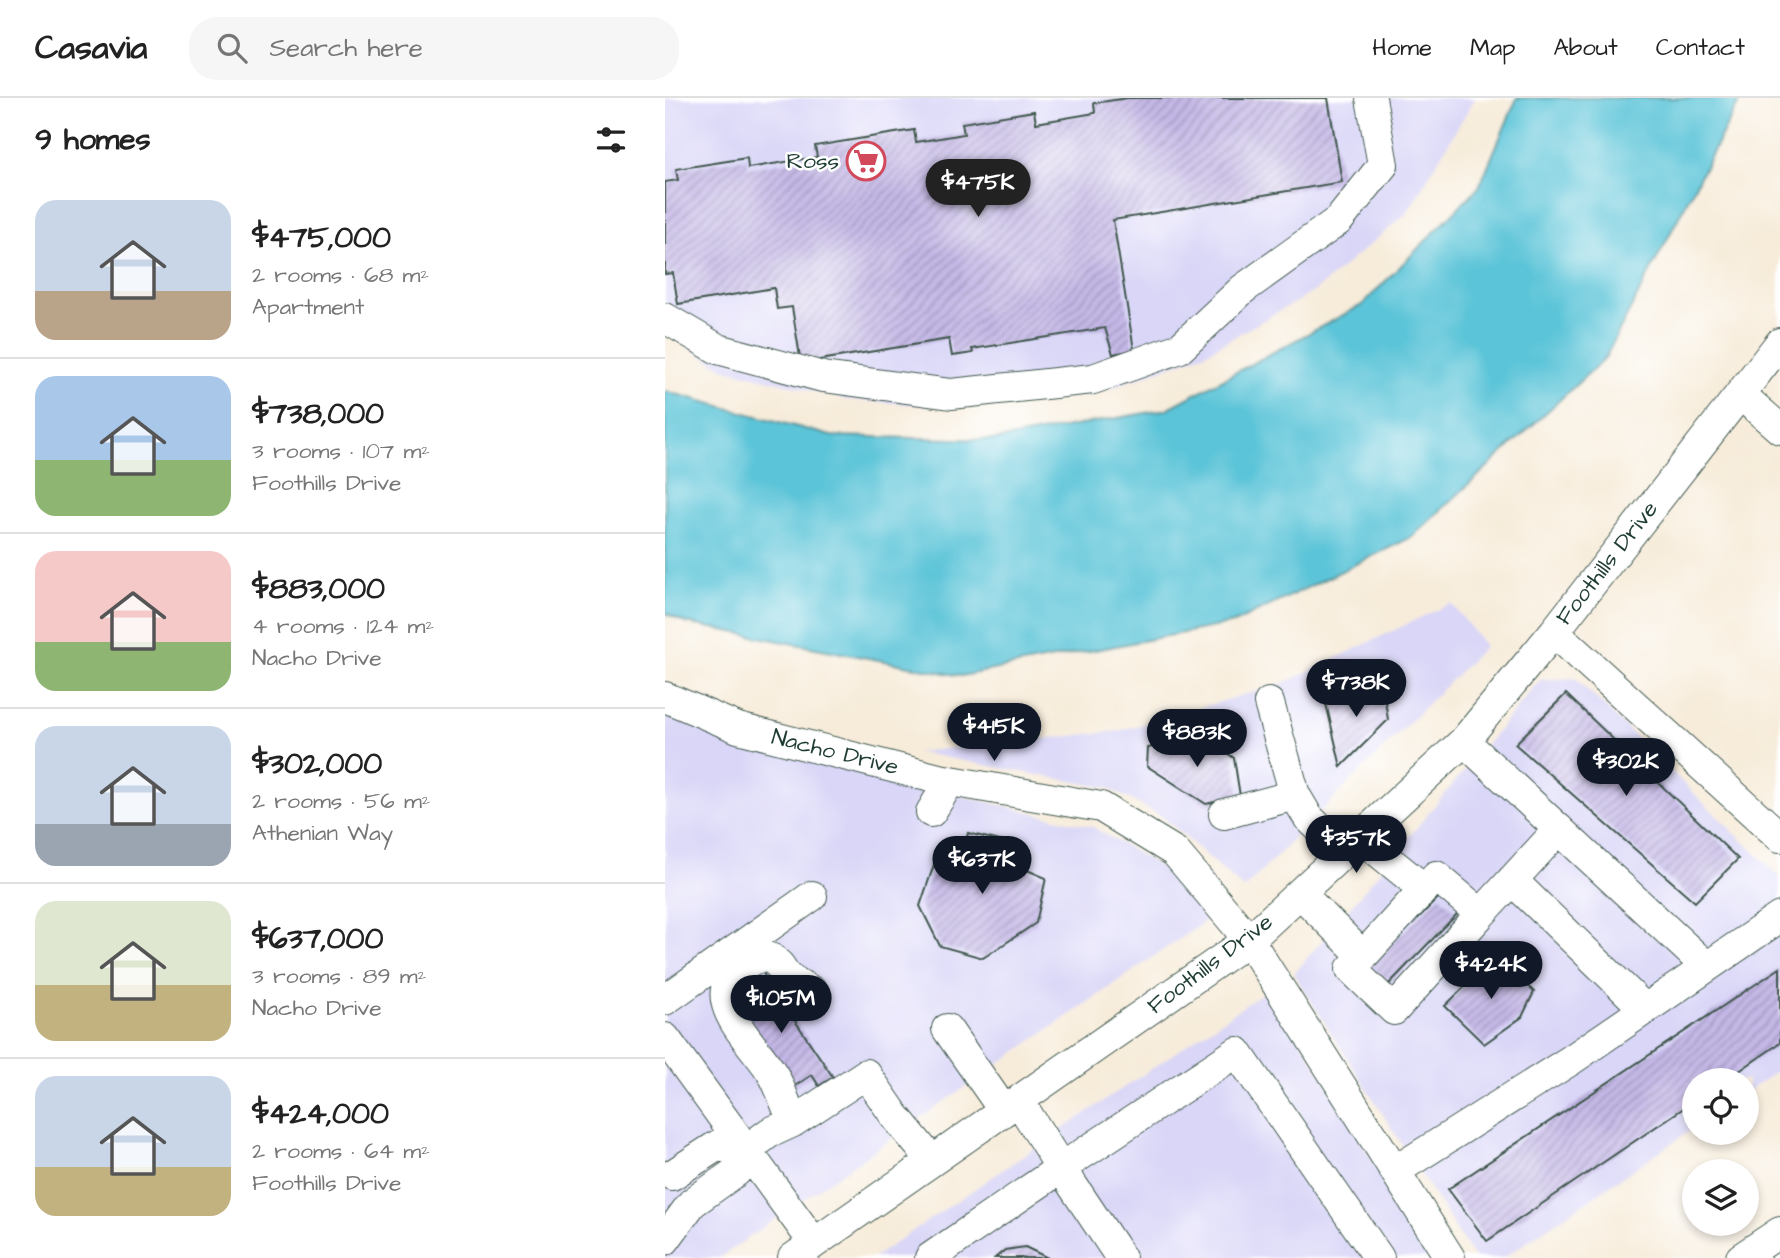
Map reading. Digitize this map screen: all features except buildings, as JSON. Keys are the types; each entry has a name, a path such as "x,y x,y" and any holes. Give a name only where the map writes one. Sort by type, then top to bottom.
{"street":[{"path":"665,318 717,349 823,377 951,394 1093,379 1181,348 1243,289 1339,220 1383,165 1371,98"},
{"name":"Foothills Drive","path":"803,1251 1249,940 1352,845 1464,741 1554,632 1780,344"},
{"path":"1740,394 1780,429"},
{"path":"1554,632 1780,837"},
{"name":"Nacho Drive","path":"665,697 738,728 950,781 1101,807 1175,852 1249,940 1450,1258"},
{"path":"1269,703 1295,795 1308,817 1424,889"},
{"path":"1464,741 1707,967"},
{"path":"931,813 950,781"},
{"path":"1224,814 1295,795"},
{"path":"1481,914 1436,876 1351,969 1394,1010 1559,829"},
{"path":"1513,880 1645,1009"},
{"path":"1300,893 1363,956"},
{"path":"665,1000 812,896"},
{"path":"1395,1171 1645,1009 1780,917"},
{"path":"793,1122 774,1076 729,1013 726,990 729,979 737,971 761,957 770,957 787,975 814,993"},
{"path":"947,1029 1061,1168 1121,1258"},
{"path":"665,1038 745,1151 803,1251"},
{"path":"930,1258 1237,1052 1379,1258"},
{"path":"665,1240 692,1203 737,1171 745,1151 769,1133 793,1122 866,1074 895,1116 932,1161"},
{"path":"672,1175 718,1145 745,1151"},
{"path":"1741,1258 1780,1231"}],"shaded area":[{"path":"665,98 1475,98 1407,213 1315,291 1204,354 1090,395 951,407 848,400 723,368 665,332"},
{"path":"1451,603 1485,646 1244,889 1162,816 1108,788 916,752 1119,731 1282,684"},
{"path":"1575,678 1780,877 1780,1069 1759,1084 1759,1068 1682,1068 1682,1136 1503,1258 1474,1258 1294,974 1540,680"},
{"path":"665,714 738,743 1093,827 1164,869 1208,919 719,1258 665,1258"},
{"path":"1270,988 1431,1258 873,1258"}],"water":[{"path":"1517,98 1741,98 1605,358 1412,537 1234,623 961,676 686,623 665,613 665,391 831,436 997,440 1167,409 1362,305 1479,187"}],"place":[{"name":"Ross","path":"866,161"}]}
